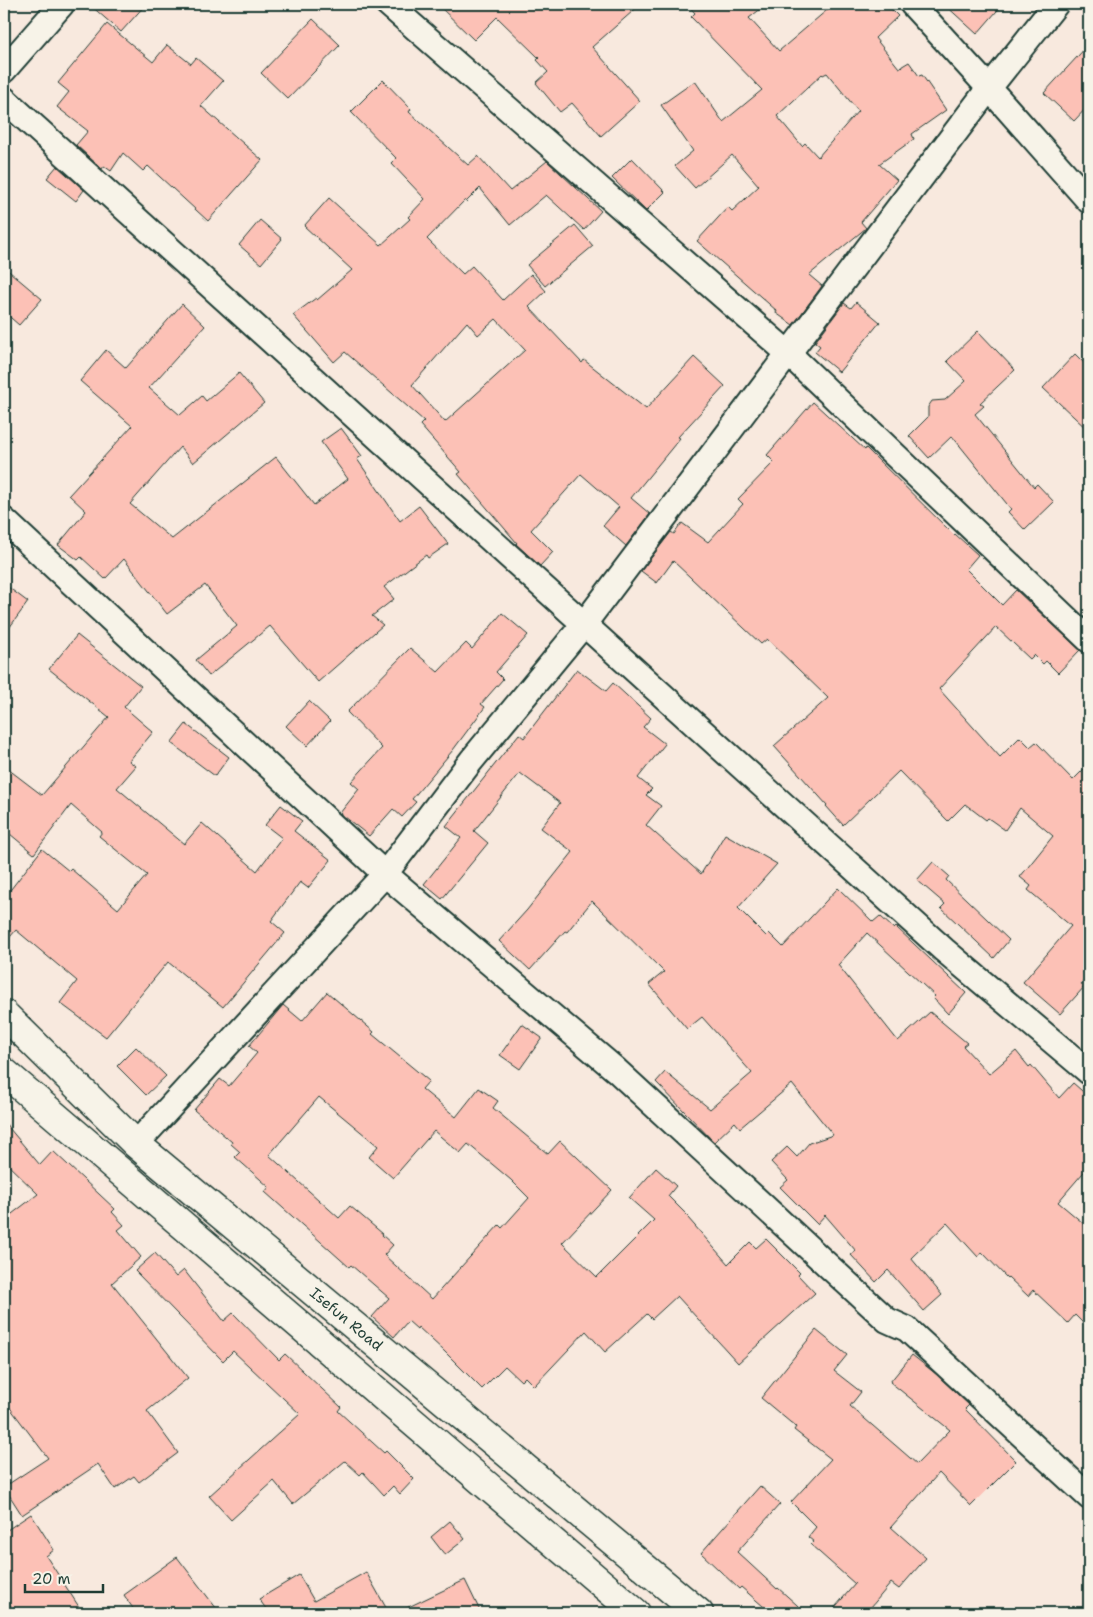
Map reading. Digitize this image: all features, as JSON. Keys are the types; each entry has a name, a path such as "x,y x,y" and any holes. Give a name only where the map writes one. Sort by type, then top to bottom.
{"street":[{"path":"4,70 62,4"},
{"path":"388,4 789,354 1089,640"},
{"path":"912,4 1089,201"},
{"path":"136,1144 385,874 471,761 584,624 989,88 1056,4"},
{"path":"4,99 944,950 1089,1072"},
{"path":"4,520 385,874 616,1070 887,1320 907,1329 1089,1497"},
{"name":"Isefun Road","path":"4,1014 136,1144 699,1613"},
{"path":"4,1072 636,1613"}],"building":[{"path":"89,4 146,4 121,32"},
{"path":"437,4 641,4 592,47 640,101 601,136 572,103 560,112 536,83 548,72 537,60 539,58 497,17 474,40"},
{"path":"687,4 767,4 749,18 779,51 834,4 886,4 898,16 875,38 899,68 909,62 919,76 922,75 946,110 912,134 914,139 879,164 897,180 861,222 866,228 809,275 822,286 793,325 776,313 777,311 697,241 728,207 732,211 759,186 732,155 695,188 675,166 693,151 661,105 695,81 723,122 762,90 691,17 695,13","holes":["827,73 858,111 818,157 805,143 802,146 777,116 822,74"]},
{"path":"944,4 1003,4 977,34"},
{"path":"313,19 340,45 288,99 261,73"},
{"path":"107,24 153,62 167,45 191,64 196,58 223,81 201,106 262,160 208,221 148,166 143,171 123,153 111,171 104,166 102,169 76,145 88,131 57,107 69,92 58,83"},
{"path":"1089,44 1089,105 1074,121 1044,93"},
{"path":"383,80 411,109 409,112 468,165 478,156 510,191 547,161 601,211 584,230 546,195 510,225 480,188 466,202 465,200 427,239 463,274 472,266 503,300 531,274 546,291 529,307 582,363 584,360 646,409 694,357 725,386 678,437 680,438 631,498 650,514 626,546 603,526 619,507 581,474 531,530 553,552 540,566 516,544 458,474 461,472 420,425 424,421 345,352 334,362 293,315 316,298 317,300 352,270 304,226 329,198 381,245 410,219 408,217 425,199 391,163 396,158 351,112","holes":["496,319 525,350 445,422 412,385 467,322 478,335"]},
{"path":"632,158 665,192 646,211 612,178"},
{"path":"57,166 84,190 76,201 47,178"},
{"path":"260,220 282,239 261,264 239,245"},
{"path":"575,225 593,246 545,286 527,265"},
{"path":"4,267 42,299 19,325 4,312"},
{"path":"856,302 880,322 839,372 815,352 820,346 815,342 844,303 851,308"},
{"path":"182,304 205,326 149,388 180,415 202,396 206,401 239,373 264,403 193,463 180,447 130,504 172,539 276,457 314,505 348,479 321,442 341,428 362,456 357,459 400,521 419,506 448,544 428,558 426,555 384,587 394,599 372,616 383,625 318,682 270,626 209,676 196,660 237,626 205,585 167,614 124,559 105,579 81,557 78,560 58,545 86,511 69,495 132,426 80,381 106,350 126,368"},
{"path":"978,331 1015,370 980,403 984,406 975,414 1034,487 1037,484 1054,502 1025,530 1008,512 1011,509 952,436 929,458 909,436 928,417 928,407 932,401 945,400 966,381 947,361"},
{"path":"1075,354 1089,368 1089,431 1043,388"},
{"path":"813,402 865,450 866,448 954,535 978,555 966,569 1002,605 1016,590 1080,650 1058,673 1046,661 1043,664 1034,655 1030,659 996,627 939,689 1000,757 1020,737 1030,747 1036,742 1073,780 1089,764 1089,974 1081,984 1085,986 1060,1014 1023,982 1071,926 1028,890 1031,886 1020,877 1053,836 1020,808 1005,830 988,818 986,820 965,804 948,821 899,771 843,825 774,746 828,698 767,639 761,644 673,561 657,583 641,571 671,532 674,534 682,523 708,542 743,504 738,499 774,462 767,455"},
{"path":"4,584 28,602 4,635"},
{"path":"502,613 528,635 496,672 503,679 481,704 485,707 453,750 412,799 416,802 402,817 393,809 369,836 340,813 359,789 351,782 382,748 347,712 410,648 438,672 466,643 472,649"},
{"path":"77,635 141,686 124,707 153,732 129,761 136,766 117,788 184,844 202,823 257,871 282,838 265,825 281,805 302,821 294,831 331,860 308,888 300,882 271,921 285,933 223,1007 168,962 106,1037 60,1003 77,981 16,930 4,944 4,898 42,849 69,871 71,869 118,909 147,875 99,836 102,832 71,805 34,854 4,829 4,766 42,795 109,717 49,669"},
{"path":"577,669 606,691 613,683 651,718 643,727 665,744 638,778 652,789 646,795 661,806 646,825 701,874 725,834 777,864 738,908 766,936 769,933 783,947 838,888 873,922 880,916 894,929 896,927 966,993 948,1014 933,998 935,996 867,933 838,965 898,1041 930,1012 967,1043 963,1046 989,1074 1016,1051 1029,1067 1031,1065 1059,1098 1073,1083 1089,1097 1089,1166 1058,1202 1089,1228 1089,1329 1075,1315 1068,1323 1033,1290 1028,1296 1007,1278 982,1252 978,1257 947,1223 911,1258 942,1295 924,1311 888,1270 876,1282 851,1255 856,1251 825,1215 817,1224 780,1187 788,1180 771,1162 787,1147 797,1157 809,1143 833,1135 792,1084 740,1128 735,1122 714,1142 656,1082 665,1072 710,1109 752,1073 702,1017 687,1029 649,984 664,972 592,901 567,932 565,931 530,970 499,941 527,910 573,852 541,828 560,803 520,773 474,831 488,843 442,899 424,884 461,838 446,826 519,734 524,738"},
{"path":"309,701 330,721 307,746 286,726"},
{"path":"186,724 229,757 215,776 171,743"},
{"path":"933,862 949,876 946,880 1009,940 994,958 941,908 945,904 917,880"},
{"path":"327,992 374,1032 372,1034 429,1081 422,1089 456,1117 479,1088 498,1101 493,1108 548,1154 560,1141 612,1190 562,1243 597,1277 654,1220 629,1198 656,1168 676,1186 668,1196 689,1217 728,1264 750,1242 756,1248 766,1239 800,1273 798,1275 815,1293 738,1363 677,1296 652,1319 647,1314 605,1352 586,1331 534,1386 525,1377 521,1381 505,1366 482,1389 418,1327 417,1329 408,1321 394,1337 372,1317 389,1298 351,1265 349,1267 265,1192 269,1187 235,1157 240,1152 231,1144 232,1142 194,1110 220,1079 229,1086 257,1053 249,1046 283,1005 302,1021","holes":["319,1097 378,1146 369,1157 393,1178 434,1131 460,1153 468,1144 511,1180 529,1198 502,1228 499,1225 432,1299 384,1255 393,1245 383,1234 350,1206 339,1218 269,1155"]},
{"path":"522,1024 542,1038 520,1069 500,1055"},
{"path":"136,1047 166,1076 146,1095 117,1066"},
{"path":"4,1122 40,1165 53,1151 115,1209 112,1212 124,1225 118,1230 141,1257 112,1283 188,1378 147,1411 178,1453 139,1482 134,1476 115,1489 98,1464 22,1515 4,1487 48,1458 4,1400 4,1220 38,1194 4,1161"},
{"path":"155,1253 176,1277 184,1270 224,1321 233,1313 279,1360 285,1354 341,1407 338,1411 384,1453 386,1451 414,1479 400,1494 393,1486 384,1495 363,1472 360,1475 345,1461 293,1504 274,1481 231,1520 209,1496 300,1414 233,1351 223,1361 135,1271"},
{"path":"816,1330 847,1355 834,1371 861,1392 850,1406 917,1464 950,1430 890,1382 912,1355 936,1374 969,1405 965,1409 1016,1461 971,1506 939,1473 891,1527 926,1558 899,1589 891,1583 866,1613 830,1613 855,1584 811,1545 814,1542 808,1537 816,1527 791,1502 831,1459 794,1430 796,1427 761,1398"},
{"path":"760,1486 780,1504 737,1552 806,1613 771,1613 741,1587 739,1589 701,1553"},
{"path":"31,1514 54,1550 46,1556 83,1613 15,1613 4,1595 4,1532"},
{"path":"450,1521 465,1539 445,1555 431,1537"},
{"path":"177,1557 220,1613 136,1613 124,1595"},
{"path":"366,1572 389,1613 269,1613 259,1599 299,1575 314,1601"},
{"path":"465,1580 481,1613 396,1613"}]}
